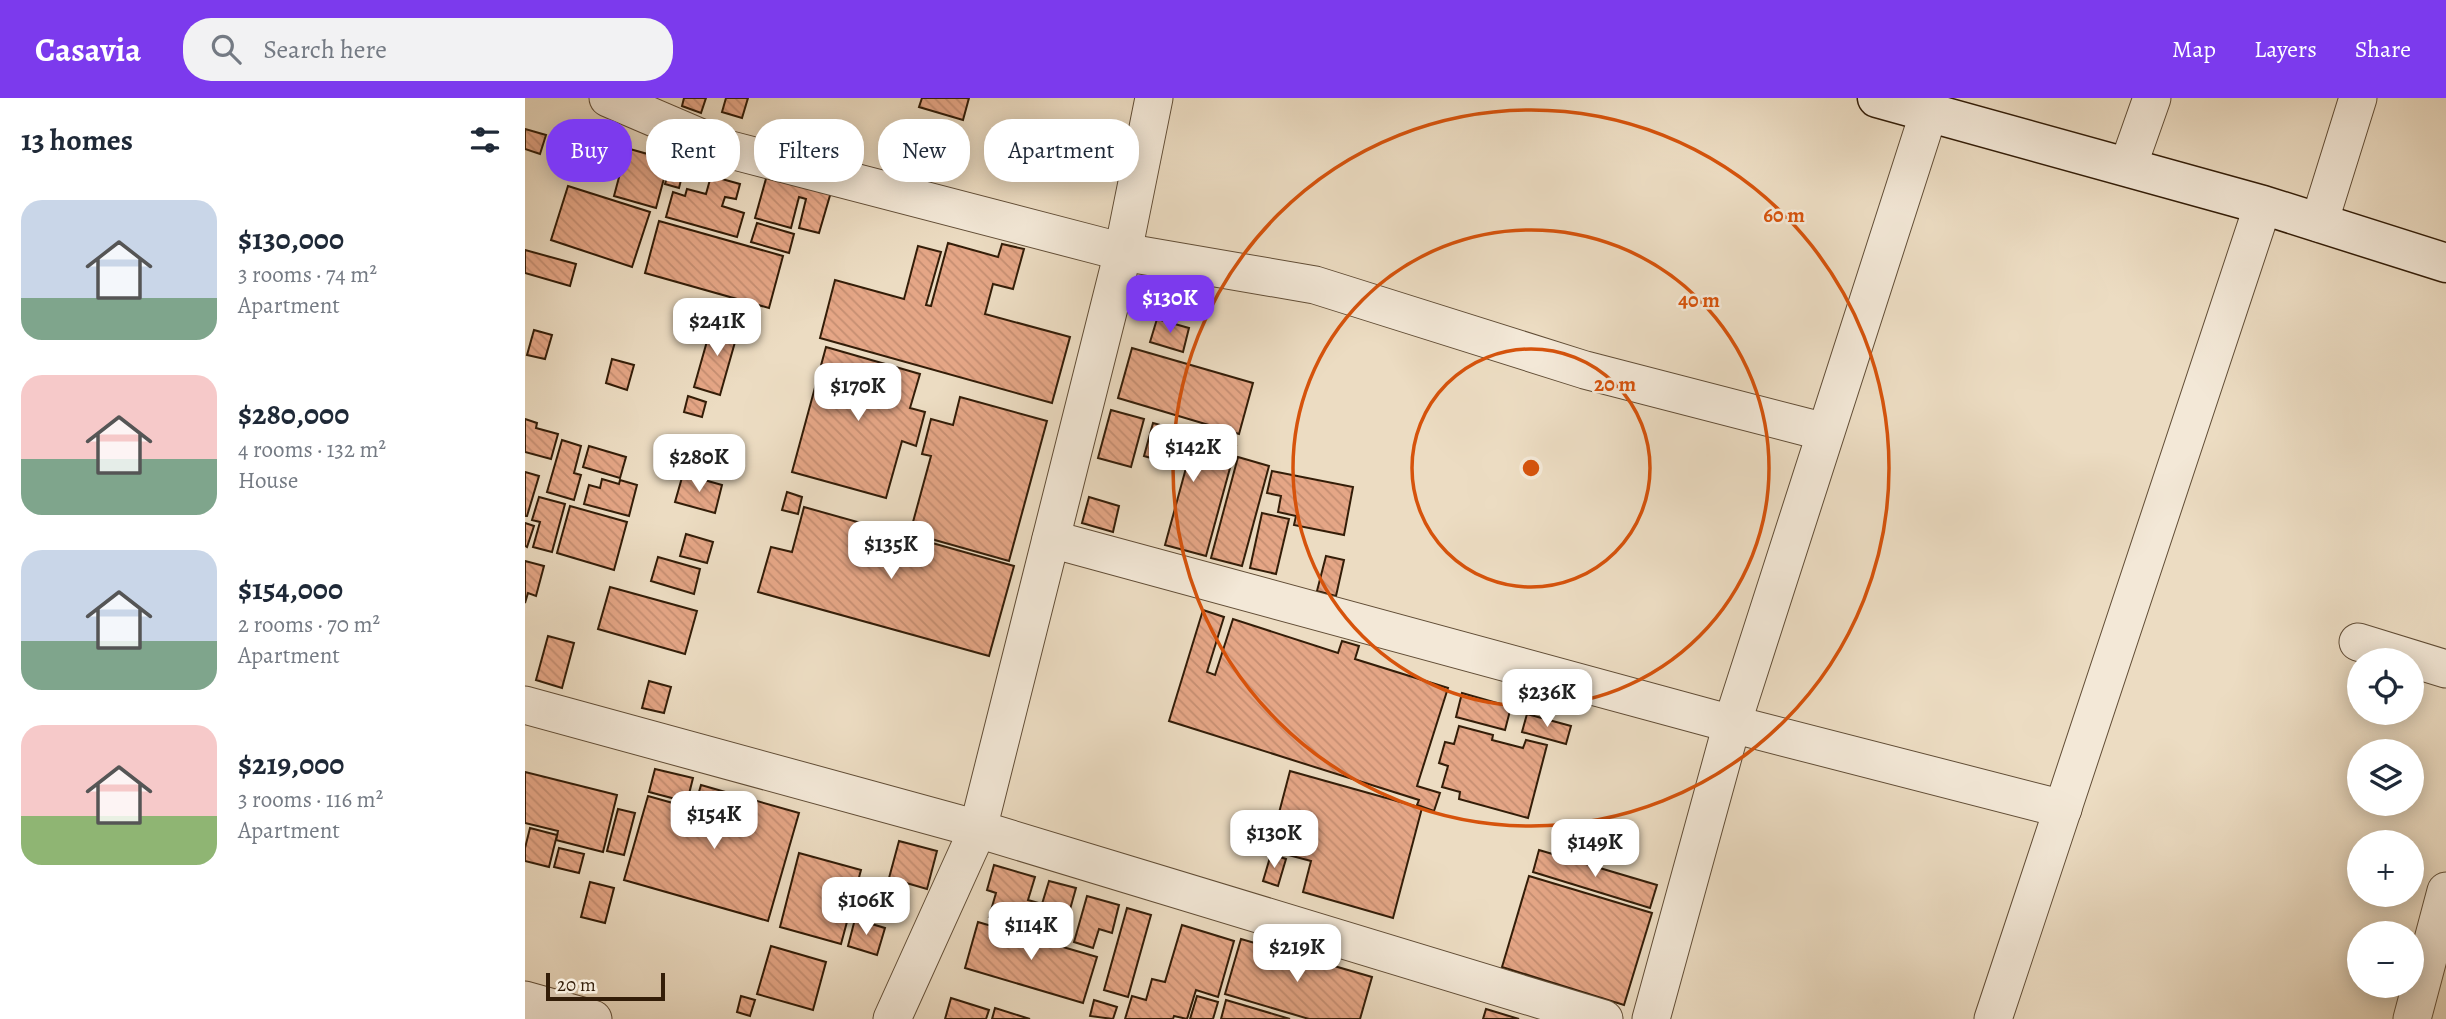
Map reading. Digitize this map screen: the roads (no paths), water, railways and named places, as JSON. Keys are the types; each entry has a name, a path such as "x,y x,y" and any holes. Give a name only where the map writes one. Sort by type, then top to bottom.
{"street":[{"path":"608,98 727,149 1123,252 1315,285 1585,370 1825,432"},
{"path":"892,1019 978,829 1123,252 1154,98"},
{"path":"1877,98 2263,205 2446,263"},
{"path":"2128,166 2152,98"},
{"path":"2319,223 2358,98"},
{"path":"1651,1019 1732,724 1929,112"},
{"path":"1993,1019 2263,205"},
{"path":"1051,538 1732,724 2063,809"},
{"path":"2358,642 2446,669"},
{"path":"525,705 978,829 1604,1019"},
{"path":"2412,1019 2446,891"},
{"path":"525,1000 593,1019"}]}
